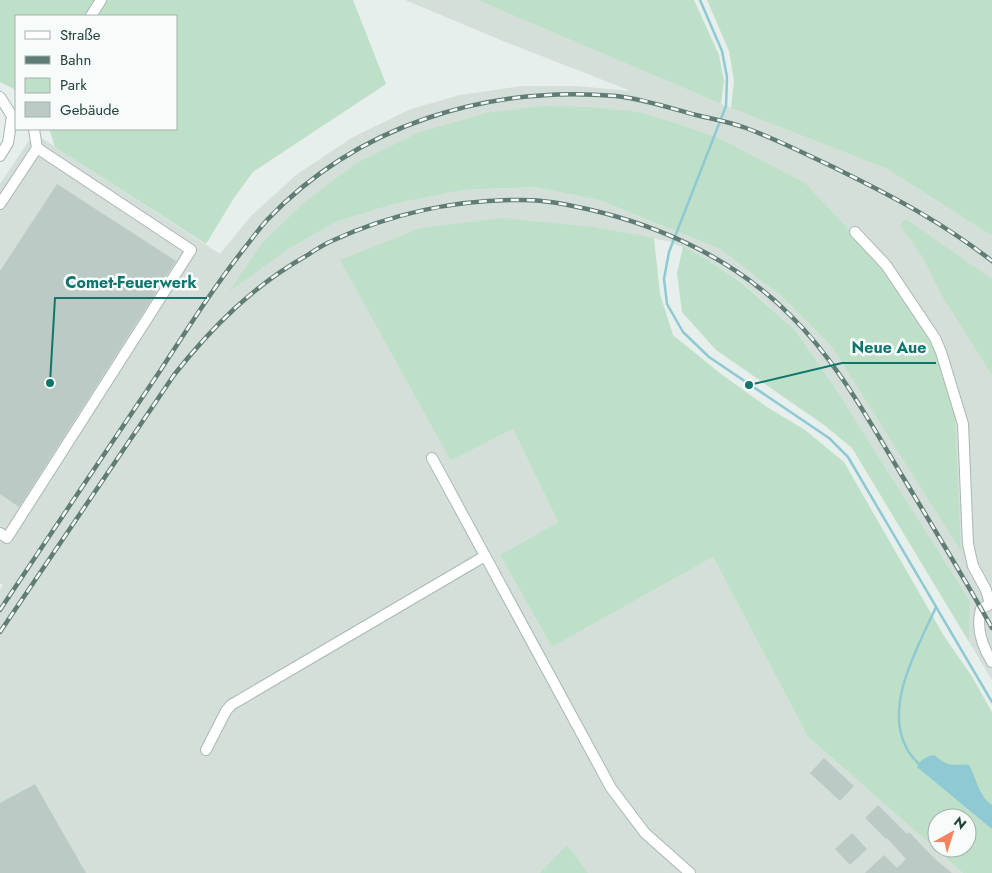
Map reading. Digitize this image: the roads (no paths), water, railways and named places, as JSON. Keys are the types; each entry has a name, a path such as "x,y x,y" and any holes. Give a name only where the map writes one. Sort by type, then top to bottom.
{"street":[{"path":"92,15 102,0"},
{"path":"0,97 14,116 8,143 0,156"},
{"path":"0,204 37,148 34,130"},
{"path":"0,533 7,538 192,250 37,148"},
{"path":"855,232 886,265 935,338 941,352 963,424 968,544 973,566 991,604 981,609 978,618 980,634 986,652 992,662"},
{"path":"432,458 611,788 645,833 690,873"},
{"path":"206,750 231,705 485,556"}],"water":[{"path":"934,755 949,764 969,765 981,792 992,805 992,829 977,817 977,808 967,808 917,767 920,762"}],"waterway":[{"path":"700,0 722,51 727,77 726,106 669,252 664,279 667,304 683,332 709,357 829,438 848,457 992,702"},
{"path":"919,764 908,751 901,732 899,714 906,677 936,607"}],"railway":[{"path":"0,610 191,323 235,260 267,220 303,187 341,159 383,136 427,118 473,105 520,97 568,94 616,96 656,104 740,126 793,148 918,211 974,247 992,261"},
{"path":"0,632 174,375 218,324 268,280 323,245 378,223 424,210 447,206 526,200 552,202 587,209 643,225 696,248 746,278 769,295 807,332 837,371 876,432 992,628"}],"place":[{"name":"Comet-Feuerwerk","path":"50,383"},
{"name":"Neue Aue","path":"749,385"}]}
